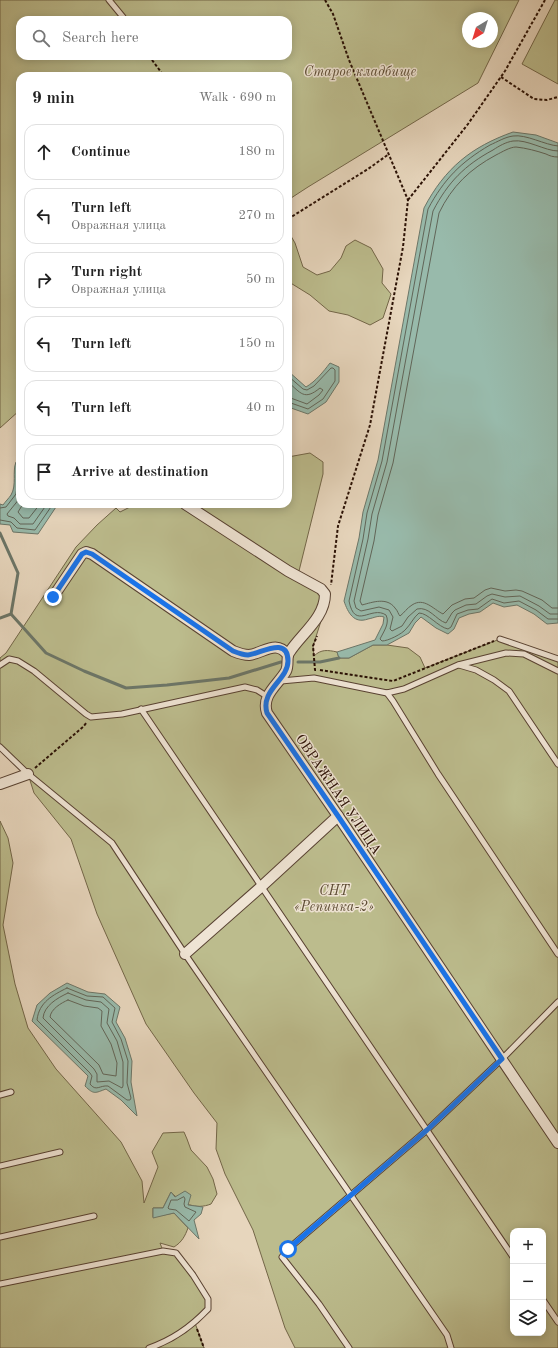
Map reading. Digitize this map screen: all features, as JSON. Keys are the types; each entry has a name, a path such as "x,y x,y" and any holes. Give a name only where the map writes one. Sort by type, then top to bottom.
{"street":[{"path":"191,508 288,571 325,592 325,597 316,618 288,655 286,671 268,697"},
{"path":"53,597 82,554 86,552 92,554 233,651 248,655 272,647 279,647 288,655"},
{"name":"ОВРАЖНАЯ УЛИЦА","path":"268,697 265,706 267,713 558,1143"},
{"path":"0,784 28,774"},
{"path":"185,954 338,816"}],"lane":[{"path":"109,0 122,16"},
{"path":"500,639 558,659"},
{"path":"278,681 314,678 387,693 404,689 458,665 506,652 524,654 558,672"},
{"path":"0,665 9,659 18,661 34,671 91,717 122,714 245,687 257,690 268,697"},
{"path":"458,665 476,670 494,680 509,691 558,764"},
{"path":"387,693 438,774 558,954"},
{"path":"141,710 510,1253"},
{"path":"0,747 28,774 112,843 185,954 447,1335 451,1348"},
{"path":"349,1348 319,1304 282,1257 288,1249 427,1130 502,1059 558,1002"},
{"path":"0,1095 11,1092"},
{"path":"0,1166 60,1152"},
{"path":"0,1237 94,1216"},
{"path":"0,1284 163,1251 176,1254 193,1275 208,1299 208,1309 195,1323 166,1342 149,1348"},
{"path":"546,1304 558,1322"}],"path":[{"path":"325,0 333,14 350,60 408,200 403,247 370,425 338,526 331,586"},
{"path":"408,200 468,124 501,77 545,0"},
{"path":"151,60 161,72"},
{"path":"501,77 534,99 547,100 558,97"},
{"path":"292,217 389,154"},
{"path":"313,657 315,670 393,681 500,639"},
{"path":"28,774 83,727 91,717"},
{"path":"195,1323 204,1348"}],"green space":[{"name":"Старое кладбище","path":"0,0 519,0 498,43 498,12 462,12 462,48 495,48 478,83 292,197 292,72 16,72 16,414 0,428"},
{"path":"555,0 558,0 558,84 522,64"},
{"path":"292,238 303,267 317,275 330,271 341,258 346,246 355,240 371,248 383,269 382,283 391,294 383,318 370,325 348,315 329,311 310,295 292,284"},
{"name":"СНТ «Репинка-2»","path":"310,453 323,462 323,474 298,575 330,593 313,646 314,656 319,652 328,651 337,652 339,658 349,658 373,645 387,645 408,648 420,657 425,668 500,639 558,659 558,1348 295,1348 285,1328 253,1230 225,1174 216,1149 217,1123 194,1093 146,1024 97,914 71,839 34,793 28,774 0,749 0,658 6,653 76,547 116,508 120,512 128,508 292,508 292,456"},
{"path":"0,821 8,838 13,863 3,925 15,984 28,1028 56,1069 121,1142 142,1181 144,1203 158,1167 152,1152 163,1133 184,1132 191,1150 207,1167 213,1179 217,1194 211,1204 205,1206 190,1205 180,1200 171,1192 163,1208 153,1208 153,1217 174,1213 188,1228 183,1239 174,1247 160,1243 163,1251 176,1253 208,1299 208,1309 195,1323 204,1348 0,1348"}],"water":[{"path":"513,132 536,135 558,143 558,623 547,624 534,614 517,605 504,607 493,603 480,612 459,618 454,629 448,634 436,628 421,617 409,633 387,645 373,645 349,658 339,658 337,652 375,640 383,624 384,617 382,616 363,620 355,619 347,610 344,601 359,538 363,512 378,460 424,208 432,194 450,170 472,152"},
{"path":"330,363 339,367 339,382 326,402 308,414 292,408 292,375 306,387 322,373"},
{"path":"16,462 16,508 55,508 38,534 13,532 10,525 0,524 0,504 3,505 13,491"},
{"path":"67,983 88,992 105,994 120,1007 116,1022 125,1038 132,1061 131,1082 137,1116 121,1100 106,1089 93,1092 88,1089 85,1086 88,1076 32,1021 37,1005 50,993"},
{"path":"185,1191 191,1195 188,1205 203,1207 201,1214 194,1220 199,1239 174,1213 153,1218 153,1208 163,1208 171,1192 175,1197"}],"waterway":[{"path":"0,533 18,573 11,614 0,618"},
{"path":"11,614 46,653 84,671 126,688 229,678 281,662"},
{"path":"298,662 320,662 339,658"}],"route":[{"path":"53,597 82,554 86,552 92,554 233,651 248,655 272,647 279,647 284,650 288,655 288,664 286,671 268,697 265,706 267,713 502,1059 427,1130 288,1249"}]}
